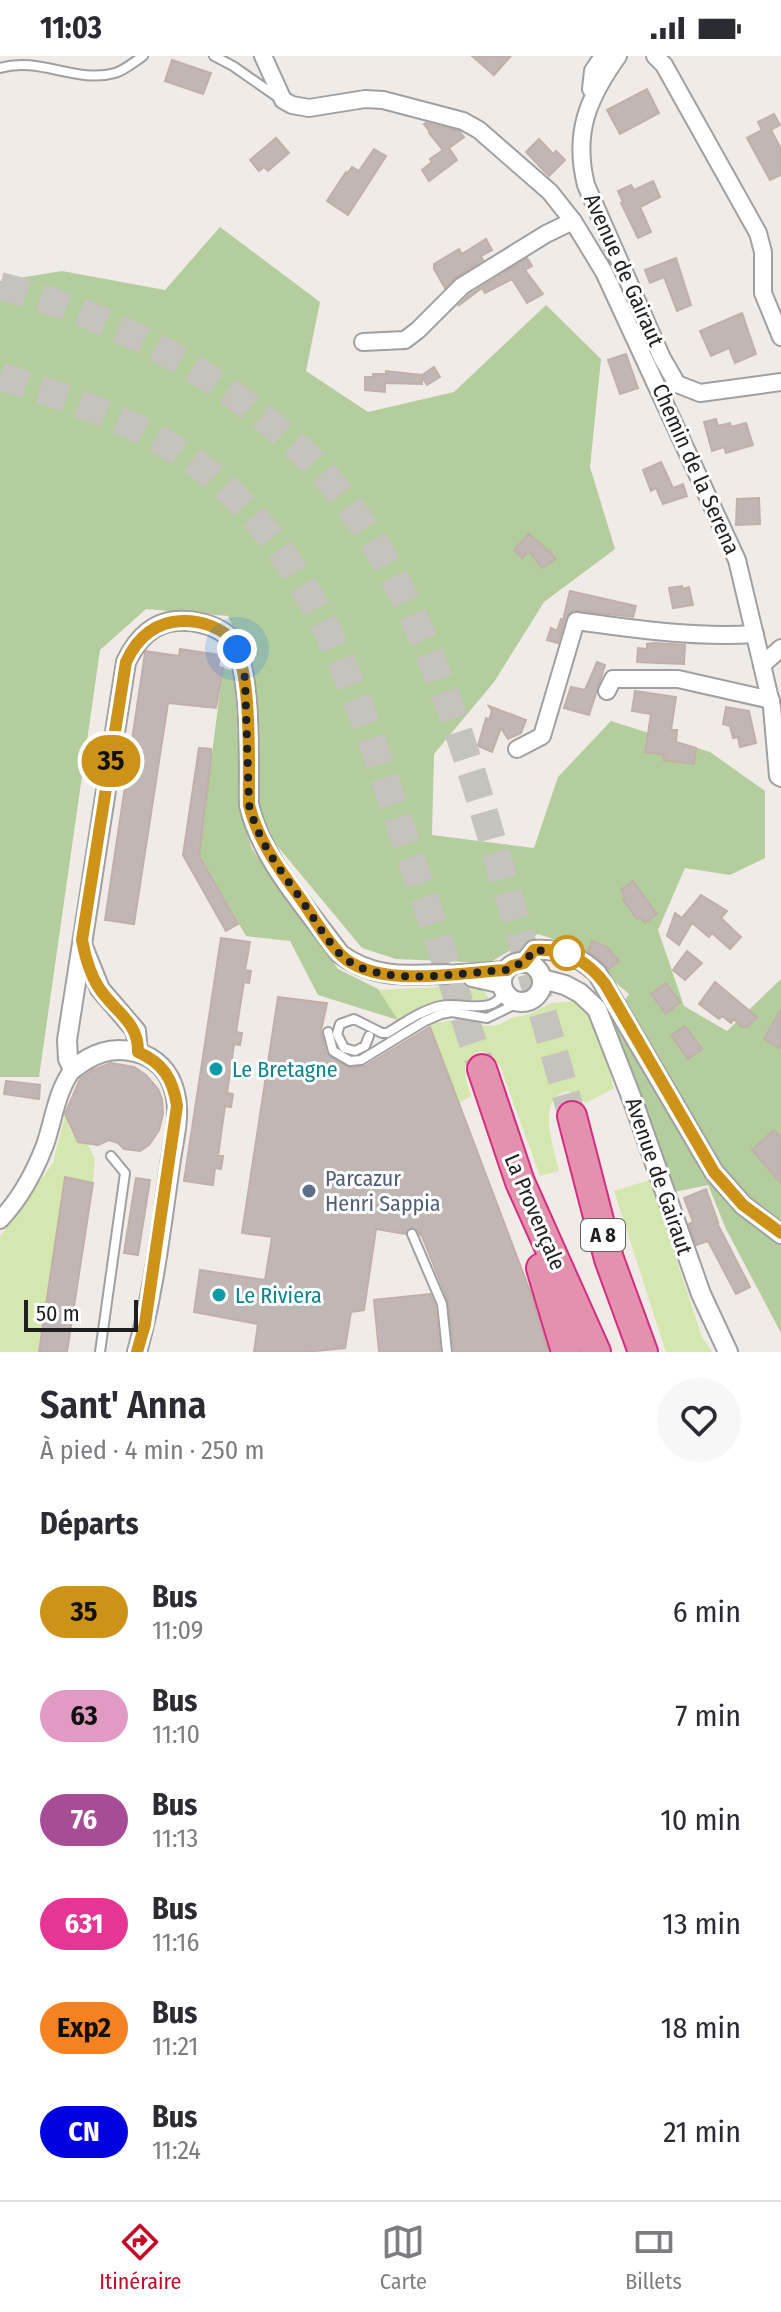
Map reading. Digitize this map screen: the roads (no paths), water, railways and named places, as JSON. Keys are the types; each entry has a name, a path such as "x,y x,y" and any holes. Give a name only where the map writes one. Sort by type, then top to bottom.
{"highway":[{"name":"La Provençale","path":"482,1069 520,1182 596,1352"},
{"name":"A 8","path":"572,1116 609,1259 643,1352"},
{"path":"520,1182 566,1352"}],"street":[{"path":"263,56 283,100"},
{"path":"592,99 593,71 603,56"},
{"name":"Avenue de Gairaut","path":"618,56 600,80 585,114 579,143 580,164 586,185 662,358 677,384 700,393 781,382"},
{"path":"655,56 664,65 758,233 763,252 763,293 781,337"},
{"name":"Chemin de la Serena","path":"283,100 309,108 365,99 383,100 463,121 479,130 550,192 573,221 604,272 737,560 771,700 778,776 781,778"},
{"path":"363,342 405,340 462,286 546,234 573,221"},
{"path":"73,1069 68,1059 67,1040 126,662 141,637 171,621 204,624 229,636 237,649 245,678 249,805 253,820 267,851 340,954 372,972 395,976 447,974 512,982 531,1000 540,986 536,968 512,982"},
{"path":"517,749 542,736 576,621 726,636 755,634"},
{"path":"762,665 781,648"},
{"path":"607,691 613,679 678,679 771,700"},
{"path":"82,940 100,989 136,1031 138,1052"},
{"name":"Avenue de Gairaut","path":"512,982 534,950 550,950 577,958 597,973 714,1172 743,1205 781,1234"},
{"name":"Avenue de Gairaut","path":"540,986 590,1000 597,1009 701,1294 728,1352"},
{"path":"0,1220 34,1168 44,1146 58,1096 73,1069 96,1054 122,1049 138,1052 162,1067 171,1080 177,1106 145,1324 137,1352"}],"lane":[{"path":"0,68 13,64 37,65 92,75 111,74 143,56"},
{"path":"214,56 283,100"},
{"path":"328,1032 329,1044 341,1058 361,1060 441,1014 452,1012 487,1018 503,1013 512,982"},
{"path":"369,1036 360,1050 349,1051 340,1044 337,1034 340,1024 354,1019 387,1033 422,1012 440,1006 489,1006 501,999 512,982"},
{"path":"100,1352 125,1173 111,1156"},
{"path":"412,1234 442,1304 447,1352"}],"tunnel":[{"path":"0,286 97,319 195,369 283,434 320,470 352,509 400,589 456,724 572,1116"},
{"path":"0,376 141,430 193,461 253,516 284,556 310,599 353,690 482,1069"}],"place":[{"name":"Le Bretagne","path":"216,1069"},
{"name":"Parcazur Henri Sappia","path":"309,1191"},
{"name":"Le Riviera","path":"219,1295"}]}
